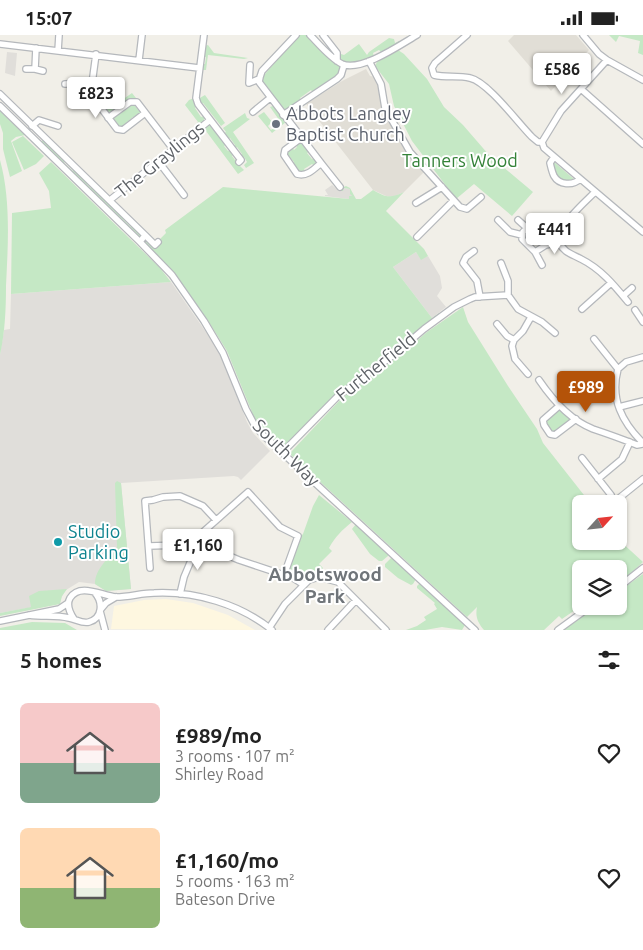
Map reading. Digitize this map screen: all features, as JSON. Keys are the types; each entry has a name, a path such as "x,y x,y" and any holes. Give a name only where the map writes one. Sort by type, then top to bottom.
{"street":[{"path":"58,51 59,35"},
{"path":"139,59 142,35"},
{"path":"204,35 196,99 241,160"},
{"path":"296,35 262,71 259,79 270,99 340,187"},
{"path":"310,35 337,61 344,65 358,65 369,61 417,35"},
{"path":"323,35 337,53 337,61"},
{"path":"467,35 435,63 432,69 434,75 467,77 477,80 490,91 532,137 542,142 544,148 643,232"},
{"path":"583,35 598,54 643,80"},
{"path":"0,43 199,68"},
{"path":"35,69 36,48"},
{"path":"96,54 92,83 93,96 117,129 121,130 146,113"},
{"path":"542,142 558,116 606,60"},
{"path":"369,61 381,84 385,108 414,157 460,207 467,209 481,197"},
{"path":"250,65 249,83 259,79"},
{"path":"283,115 337,79 341,75 344,65"},
{"path":"26,69 43,71"},
{"path":"69,83 92,83"},
{"path":"581,89 643,145"},
{"path":"0,94 155,245 158,242"},
{"path":"253,112 270,99"},
{"path":"108,118 132,101 137,102 173,149"},
{"name":"South Way","path":"0,107 140,241 172,275 204,321 223,353 252,421 264,436 475,630"},
{"path":"32,125 39,120 58,126"},
{"name":"The Graylings","path":"110,200 210,120"},
{"path":"37,142 43,135"},
{"path":"301,138 285,150 285,159 297,174 302,175 307,174 321,163"},
{"path":"554,157 550,163 554,176 560,182 571,184 576,183 580,179"},
{"path":"158,161 184,195"},
{"path":"416,203 442,187"},
{"path":"595,192 565,225 560,233 559,243 564,250 591,264 628,302"},
{"path":"417,237 453,201"},
{"path":"498,220 502,228 522,235"},
{"path":"518,220 526,228 522,239 535,252 542,265"},
{"path":"140,241 145,235"},
{"path":"535,252 546,245 559,243"},
{"path":"474,251 466,257 464,263 477,281 480,297"},
{"path":"501,263 508,281 508,295 518,309 542,322 555,333"},
{"path":"582,309 611,283"},
{"path":"623,296 632,288"},
{"name":"Furtherfield","path":"282,453 338,396 445,314 463,302 480,297 508,295"},
{"path":"635,310 643,322"},
{"path":"528,374 514,356 512,349 514,340 523,331 531,317"},
{"path":"497,324 507,336 514,340"},
{"path":"594,339 618,369"},
{"path":"538,380 559,406 576,419 592,429 637,445 643,443 634,434 623,417 615,394 618,369 626,361 643,357"},
{"path":"619,407 643,401"},
{"path":"559,406 543,420 550,434 557,434 576,419"},
{"path":"598,479 622,459 630,442"},
{"path":"582,458 611,495"},
{"path":"624,495 643,479"},
{"path":"180,594 184,577 203,532 248,492 280,527 298,536 284,575"},
{"path":"150,568 145,501 180,496 203,505 216,520"},
{"path":"198,543 239,560 284,575 304,585"},
{"path":"149,546 182,545 195,550"},
{"path":"627,581 643,568"},
{"path":"0,621 60,609 68,603 72,596 80,591 89,590 116,597 156,592 200,597 233,607 271,629 284,604 312,578 316,577 338,582 386,630"},
{"path":"29,615 74,619 93,623 105,630 100,610 100,600 95,593"},
{"path":"87,622 95,619 106,603 116,597"},
{"path":"328,630 356,600"},
{"path":"68,603 70,614 74,619"},
{"path":"558,630 579,615"}],"shaded area":[{"path":"514,35 576,35 589,50 551,91 508,41"},
{"path":"7,52 17,53 15,76 5,73"},
{"path":"366,69 370,76 375,77 379,84 382,104 425,171 404,192 393,197 373,190 306,104 342,81"},
{"path":"332,185 339,191 344,188 350,189 352,196 349,199 325,196 328,195 325,190"},
{"path":"416,252 421,259 428,256 440,276 442,288 437,296 446,307 432,318 393,267"},
{"path":"171,282 215,345 247,422 253,433 270,451 241,480 234,476 121,483 131,589 106,591 95,584 79,582 66,590 55,603 0,613 0,355 4,330 10,329 11,294"},
{"path":"166,599 193,603 228,615 255,630 111,629 114,606 144,600"}],"green space":[{"path":"299,35 306,35 341,67 338,75 313,93 311,90 300,98 301,101 282,111 275,102 277,100 266,85 264,86 262,81 264,73"},
{"path":"609,35 643,35 643,55 638,53 640,41 619,36 616,42"},
{"path":"389,38 394,39 395,43 399,41 399,43 381,52 379,50 373,53 374,56 361,61 349,63 340,60 341,54 344,55 359,44 367,55"},
{"path":"208,45 214,53 248,58 208,55 206,70 202,70 202,64 205,64 206,57 202,56 204,46"},
{"name":"Tanners Wood","path":"398,50 427,79 444,107 463,125 489,155 533,192 512,216 474,184 456,199 412,141 394,106 389,84 375,66 377,62"},
{"path":"94,86 98,87 100,97 109,109 132,93 136,98 131,98 109,113 104,108 106,106 103,102 100,104 95,95"},
{"path":"205,95 225,123 221,126 203,103 200,104 198,99"},
{"path":"194,98 197,106 195,108 201,117 204,116 203,123 197,128 195,125 198,122 185,105"},
{"path":"137,104 135,106 139,111 142,110 142,114 135,119 133,117 123,128 116,127 118,124 115,120 113,122 112,119 119,111 121,113 128,108 126,105"},
{"path":"273,106 286,122 272,133 258,116 264,112 272,122 268,126 271,130 280,126 282,124 270,107"},
{"path":"0,111 25,135 16,137 11,141 22,171 10,177 3,149"},
{"path":"245,113 247,118 250,119 233,132 254,163 246,168 244,165 247,162 244,157 239,157 242,154 237,147 234,149 232,147 235,145 230,138 227,140 222,134 226,132 223,128"},
{"path":"210,124 227,144 224,146 228,151 231,150 234,154 232,156 235,160 237,158 236,162 244,170 238,174 203,127"},
{"path":"23,136 44,156 36,164 24,170 12,142"},
{"path":"44,139 66,160 64,163 73,171 75,169 88,182 87,184 91,188 93,186 124,217 123,219 131,227 133,225 142,235 140,237 41,142"},
{"path":"302,141 310,151 307,153 312,159 315,158 317,162 314,166 312,164 304,169 306,172 299,173 292,164 294,162 289,156 287,158 287,151 292,147 294,150 297,147 296,144"},
{"path":"0,160 6,191 8,238 5,321 0,355"},
{"path":"51,162 160,268 171,282 11,294 12,213 51,208 49,191 39,173"},
{"path":"554,162 575,180 561,181 555,175 552,164"},
{"path":"346,186 350,188 356,199 361,199 373,190 388,196 395,196 404,192 386,211 424,249 428,256 421,260 416,252 393,267 432,318 439,313 439,316 337,395 281,449 256,422 227,351 207,319 180,281 144,241 147,239 156,248 161,243 159,240 166,233 165,230 223,187 349,199 349,196 352,196 350,189 337,190"},
{"path":"463,307 468,322 537,429 543,443 584,495 572,495 572,550 628,550 628,548 643,562 627,576 627,560 572,560 572,612 562,619 559,616 544,630 484,630 477,620 477,607 467,617 291,455 291,452 341,399 398,357 427,332"},
{"path":"559,410 571,420 553,434 544,422"},
{"path":"117,481 121,483 131,589 106,591 95,584 97,573 117,547 115,483"},
{"path":"319,495 352,522 331,544 329,548 332,551 319,564 323,568 311,575 288,568"},
{"path":"356,524 388,553 388,556 379,561 370,554 352,529"},
{"path":"392,557 416,579 413,584 411,585 398,578 385,567 385,564"},
{"path":"643,574 643,630 563,630 584,615 627,615 627,585"},
{"path":"420,583 465,625 462,630 442,627 425,630 406,630 426,620 424,617 437,609 435,603 417,588"},
{"path":"67,589 62,596 60,604 0,616 0,613 31,607 29,596 39,591"},
{"path":"32,622 65,623 77,630 0,630 0,628"}],"place":[{"name":"Abbots Langley Baptist Church","path":"276,124"},
{"name":"Studio Parking","path":"58,542"}],"district":[{"name":"Abbotswood Park","path":"325,585"}]}
